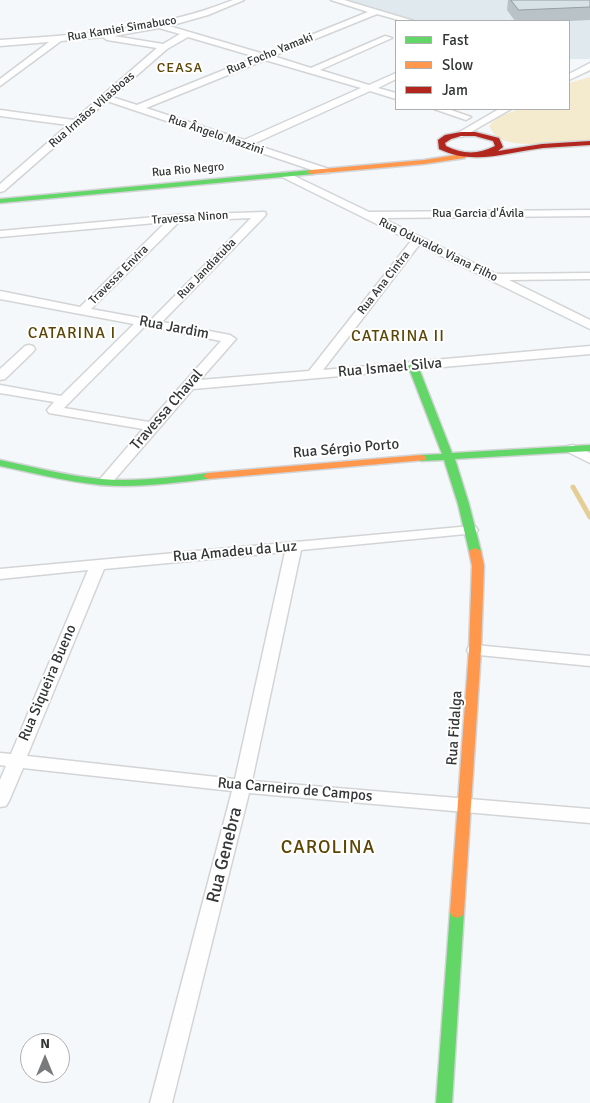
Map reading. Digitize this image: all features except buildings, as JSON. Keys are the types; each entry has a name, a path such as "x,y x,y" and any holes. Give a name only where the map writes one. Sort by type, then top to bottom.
{"street":[{"name":"Rua Kamiei Simabuco","path":"0,43 99,35 158,25 192,18 240,0"},
{"path":"336,0 406,20"},
{"name":"Rua Focho Yamaki","path":"137,108 375,12"},
{"path":"158,25 395,96"},
{"name":"Rua Irmãos Vilasboas","path":"0,189 164,47 187,34"},
{"path":"99,35 164,47"},
{"path":"311,71 388,38"},
{"path":"0,83 59,39"},
{"path":"378,43 395,48"},
{"path":"570,63 589,69"},
{"path":"570,78 589,69"},
{"path":"244,144 395,76"},
{"name":"Rua Ângelo Mazzini","path":"107,98 325,171"},
{"path":"442,110 466,117"},
{"path":"462,134 504,110"},
{"path":"0,113 77,123"},
{"path":"494,115 483,126 484,134 506,144 542,146"},
{"path":"462,134 491,138 499,148 490,154"},
{"name":"Rua Rio Negro","path":"378,166 409,158 448,136 462,134"},
{"path":"490,154 542,146 590,142"},
{"path":"433,146 462,156"},
{"name":"Rua Rio Negro","path":"0,201 424,162 490,154"},
{"name":"Rua Oduvaldo Viana Filho","path":"286,175 590,325"},
{"name":"Rua Garcia d'Ávila","path":"366,215 590,213"},
{"name":"Travessa Ninon","path":"0,234 177,218 261,214"},
{"name":"Rua Jandiatuba","path":"58,405 148,323 261,214"},
{"name":"Travessa Envira","path":"82,311 177,218"},
{"name":"Travessa Ninon","path":"119,223 165,229"},
{"name":"Rua Ana Cintra","path":"313,374 417,240"},
{"path":"494,277 590,276"},
{"name":"Rua Jardim","path":"0,295 230,338"},
{"name":"Travessa Chaval","path":"106,482 230,338"},
{"path":"0,376 29,349"},
{"name":"Rua Ismael Silva","path":"190,385 590,350"},
{"name":"Rua Fidalga","path":"413,366 449,455 471,530 478,566 475,650 444,1103"},
{"path":"0,389 152,427"},
{"name":"Rua Sérgio Porto","path":"0,463 74,479 106,482 146,482 449,455 590,448"},
{"path":"573,449 590,459"},
{"name":"Rua Amadeu da Luz","path":"0,574 471,530"},
{"name":"Rua Genebra","path":"161,1103 242,786 294,547"},
{"name":"Rua Siqueira Bueno","path":"0,801 8,760 98,565"},
{"path":"475,650 590,661"},
{"name":"Rua Carneiro de Campos","path":"8,760 242,786 590,816"}],"shaded area":[{"path":"343,0 590,0 590,59 570,59 570,20 415,20"},
{"path":"590,77 590,140 541,144 514,143 496,136 489,126 506,114 521,110 570,110 570,83"}],"waterway":[{"path":"573,487 590,517"}],"traffic: fast":[{"path":"0,201 311,172"},
{"path":"413,366 457,480 475,551"},
{"path":"421,458 590,448"},
{"path":"0,463 64,477 103,482 142,482 208,476"},
{"path":"444,1103 457,912"}],"traffic: slow":[{"path":"311,172 424,162 462,156"},
{"path":"208,476 421,458"},
{"path":"457,912 475,650 478,566 475,551"}],"traffic: jam":[{"path":"461,134 475,134 496,140 499,147 478,155 463,155 442,147 441,142 448,137 461,134"},
{"path":"490,154 542,146 590,143"}],"district":[{"name":"CEASA","path":"180,68"},
{"name":"CATARINA I","path":"72,334"},
{"name":"CATARINA II","path":"398,337"},
{"name":"CAROLINA","path":"328,848"}]}
